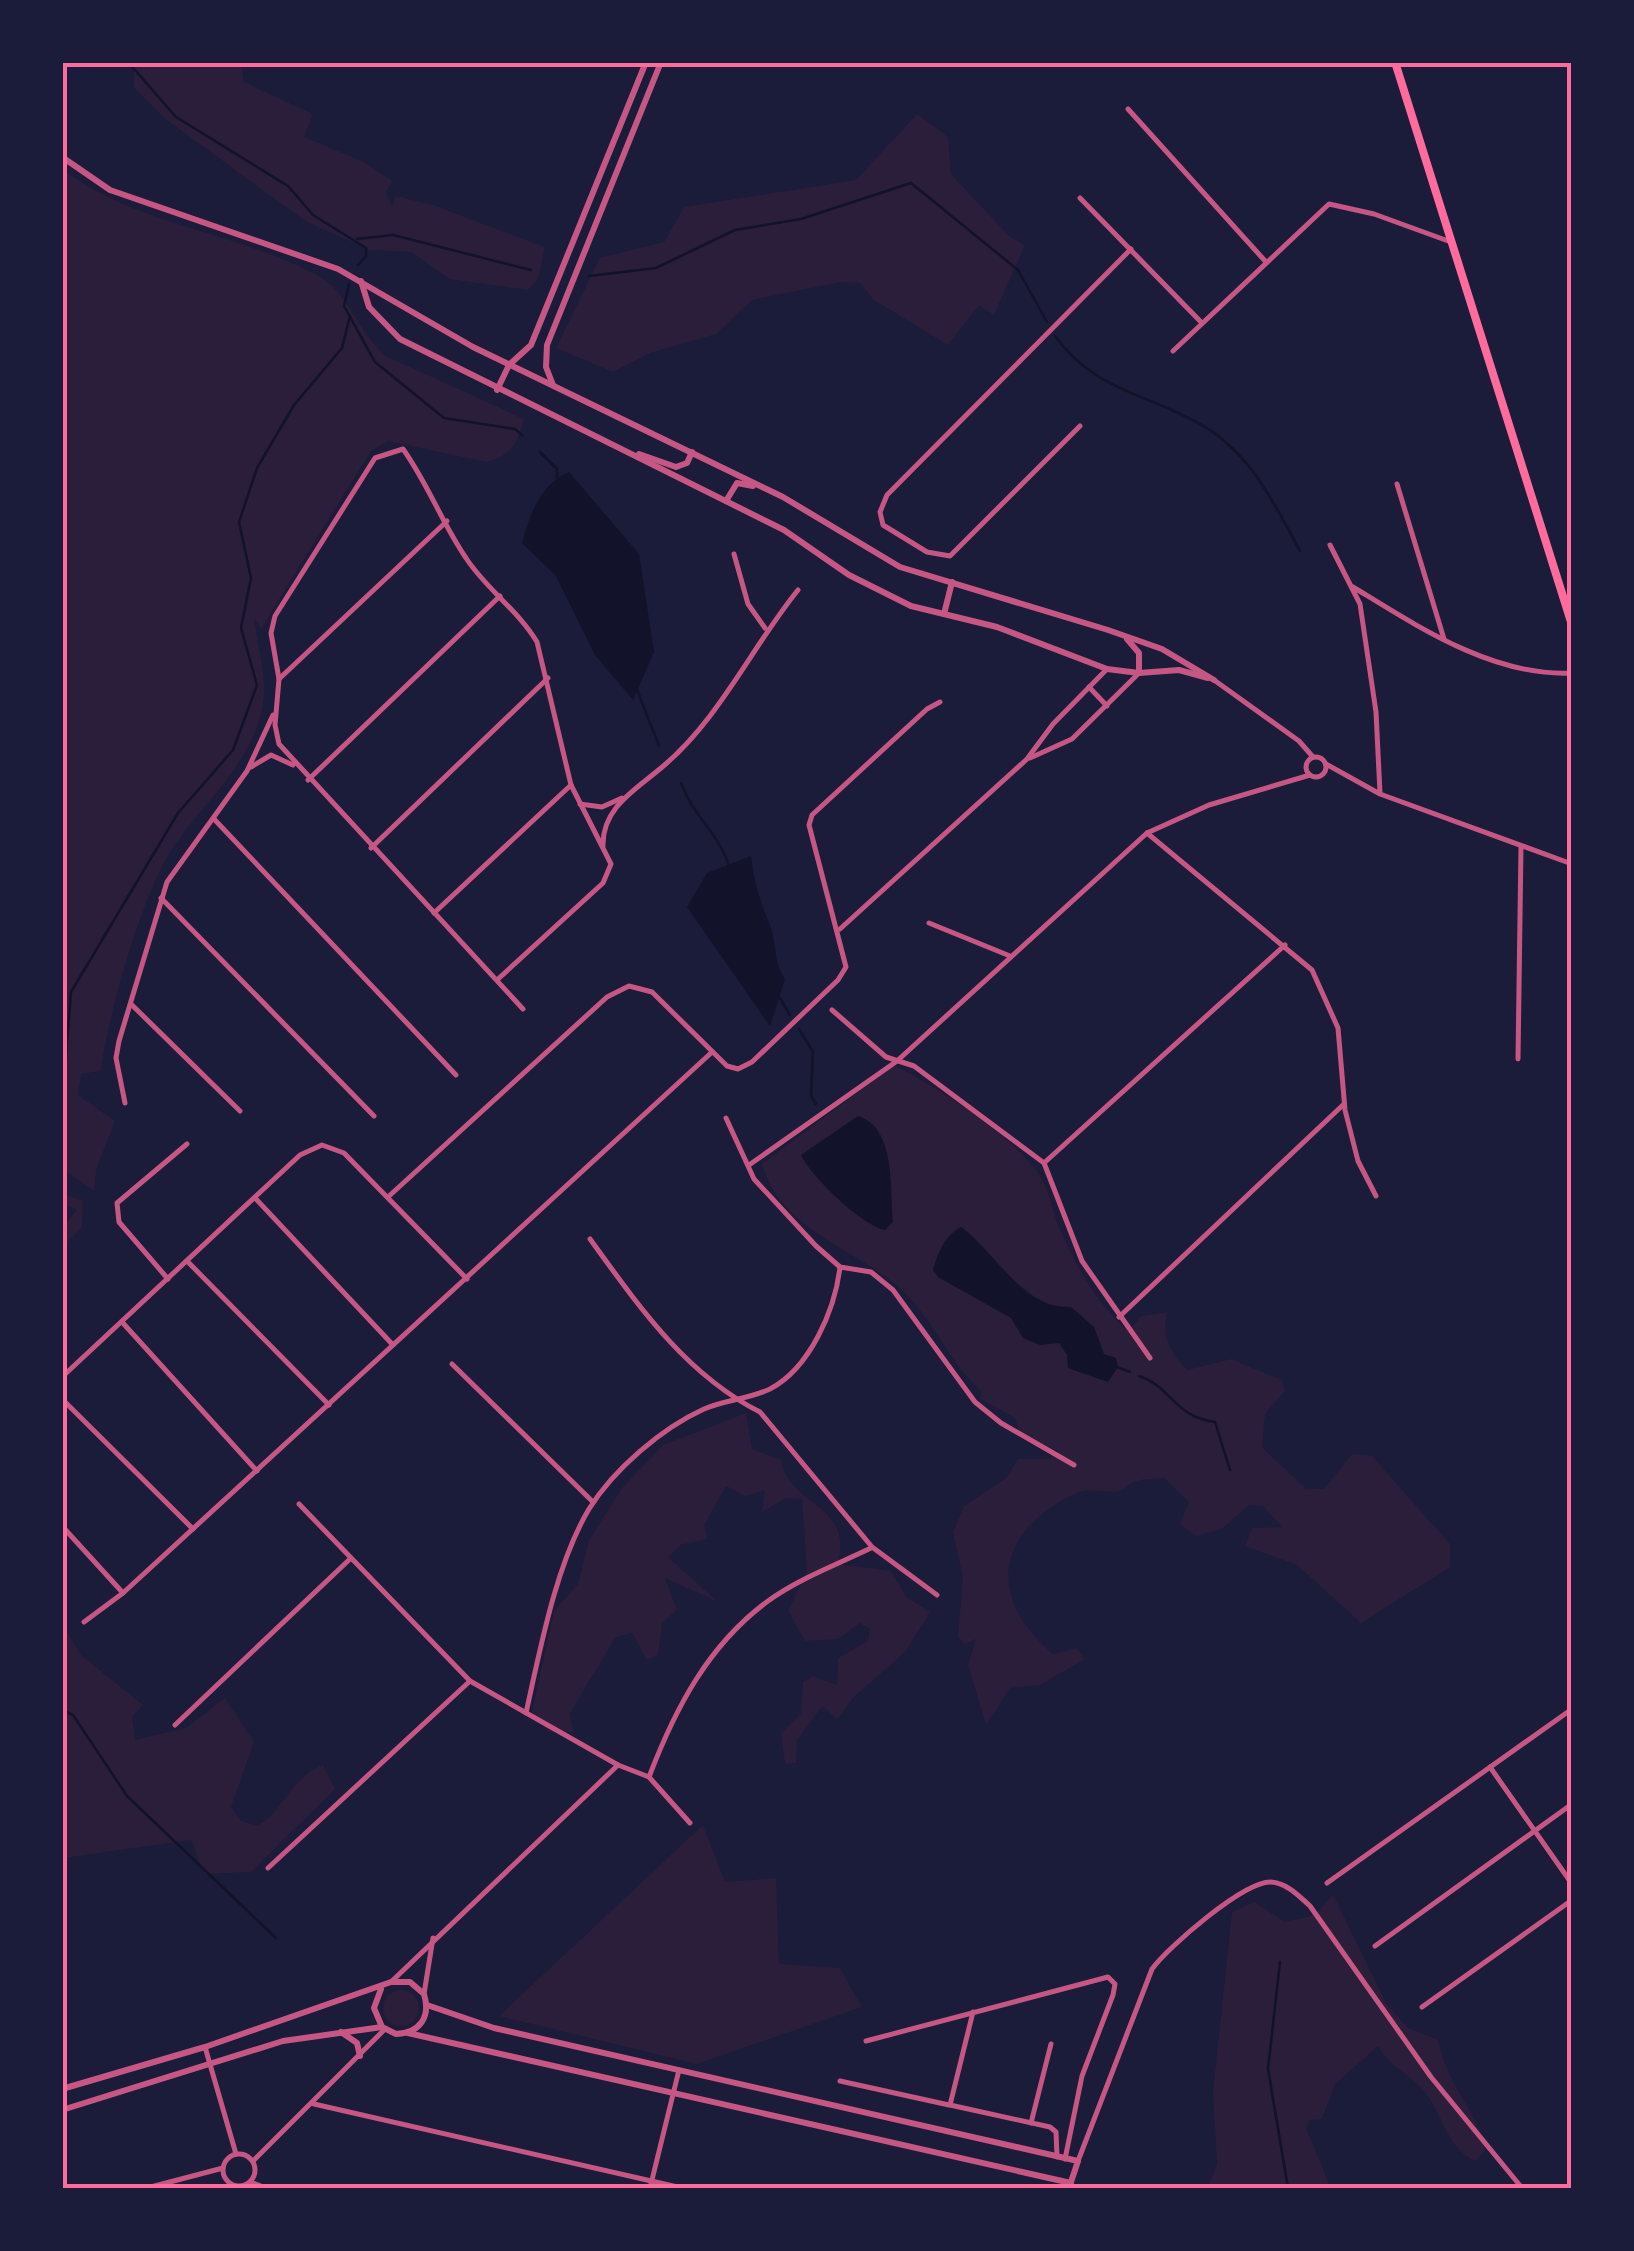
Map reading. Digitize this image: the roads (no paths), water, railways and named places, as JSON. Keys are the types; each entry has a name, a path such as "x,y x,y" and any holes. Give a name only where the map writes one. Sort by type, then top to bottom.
{"main road":[{"path":"1395,62 1572,625"}],"street":[{"path":"497,390 510,365 531,345 646,62"},
{"path":"553,386 546,367 546,345 661,62"},
{"path":"1128,109 1266,262"},
{"path":"62,157 110,190 304,256 360,280 424,321 783,497 900,567 1123,635 1174,655 1299,741 1313,757 1343,777 1572,864"},
{"path":"1080,198 1201,321"},
{"path":"1173,351 1329,204 1374,214 1453,242"},
{"path":"1080,426 950,556 927,552 883,525 880,512 887,496 1130,249"},
{"path":"360,280 370,307 391,332 497,390 784,530 878,592 997,628 1107,668 1139,673 1180,670 1214,680"},
{"path":"614,446 676,467 686,462 692,452"},
{"path":"497,980 603,882 610,870 571,785 548,678 536,642 468,562 403,449 375,458 275,616 271,633 279,678 276,735 296,767 523,1010"},
{"path":"726,501 741,482 783,497"},
{"path":"1397,484 1444,639"},
{"path":"279,678 446,521"},
{"path":"1330,545 1360,604 1380,794"},
{"path":"734,554 748,604 766,629"},
{"path":"944,614 952,582"},
{"path":"1350,585 1444,639 1495,660 1572,673"},
{"path":"603,848 605,823 625,797 706,724 766,629 798,590"},
{"path":"308,780 500,596"},
{"path":"1028,759 1072,739 1139,673 1137,648 1123,635"},
{"path":"840,929 1028,759 1107,668"},
{"path":"371,848 548,678"},
{"path":"1088,688 1107,706"},
{"path":"388,1197 607,997 629,986 652,992 710,1053 733,1069 746,1066 838,980 846,967 840,929 810,825 812,815 927,708 940,702"},
{"path":"125,1104 116,1058 161,898 176,866 247,771 278,703"},
{"path":"247,771 271,754 296,767"},
{"path":"1310,774 1306,763 1313,757"},
{"path":"1319,776 1326,764"},
{"path":"749,1166 897,1061 1147,832 1209,805 1310,774 1343,777"},
{"path":"433,914 571,785"},
{"path":"580,804 602,807 625,797"},
{"path":"214,820 456,1075"},
{"path":"1147,832 1312,970 1329,999 1338,1028 1344,1104 1358,1161 1376,1196"},
{"path":"1518,1060 1521,846"},
{"path":"161,898 374,1116"},
{"path":"929,924 1010,956"},
{"path":"1044,1163 1286,946"},
{"path":"132,1004 240,1110"},
{"path":"832,1010 886,1057 914,1066 1044,1163 1082,1261 1150,1358"},
{"path":"84,1622 123,1594 710,1053"},
{"path":"1119,1317 1344,1104"},
{"path":"726,1118 754,1179 786,1216 840,1267 870,1272 893,1290 975,1402 1001,1423 1074,1465"},
{"path":"168,1279 119,1222 117,1203 187,1144"},
{"path":"62,1377 300,1156 322,1145 344,1153 467,1278"},
{"path":"255,1198 393,1346"},
{"path":"590,1239 646,1316 683,1357 735,1400 760,1412 872,1547 937,1595"},
{"path":"187,1261 329,1405"},
{"path":"526,1713 548,1612 594,1504 667,1430 705,1408 768,1390 803,1361 828,1312 840,1267"},
{"path":"122,1322 257,1471"},
{"path":"452,1364 594,1504"},
{"path":"62,1399 193,1529"},
{"path":"299,1504 470,1681 618,1765 649,1777 690,1822"},
{"path":"62,1526 123,1594"},
{"path":"649,1777 696,1674 743,1622 770,1599 872,1547"},
{"path":"175,1725 350,1558"},
{"path":"268,1868 470,1681"},
{"path":"1328,1883 1572,1708"},
{"path":"62,2090 381,1989 618,1765"},
{"path":"1490,1767 1572,1884"},
{"path":"1374,1946 1572,1804"},
{"path":"62,2110 283,2042 340,2031 384,2028 1025,2170 1070,2186 1152,1969 1172,1944 1254,1886 1272,1882 1290,1889 1310,1906 1431,2077 1522,2188"},
{"path":"1422,2007 1572,1900"},
{"path":"408,2033 426,2017 424,1994 433,1938"},
{"path":"866,2041 1108,1977 1115,1984 1082,2076 1061,2158"},
{"path":"391,1982 410,1982 424,1994"},
{"path":"381,1989 374,2008 384,2028"},
{"path":"427,2005 494,2028 1078,2161"},
{"path":"950,2105 973,2012"},
{"path":"253,2161 314,2104 384,2028"},
{"path":"340,2031 356,2043 360,2056"},
{"path":"1030,2122 1051,2044"},
{"path":"206,2047 236,2154"},
{"path":"650,2185 680,2070"},
{"path":"840,2081 1030,2122 1056,2132 1061,2158"},
{"path":"314,2104 650,2185 682,2188"},
{"path":"1025,2170 1027,2150"},
{"path":"236,2154 253,2161"},
{"path":"147,2188 223,2168 236,2154"},
{"path":"250,2182 256,2172 253,2161"},
{"path":"223,2168 226,2179 235,2187 250,2182 266,2188"}],"waterway":[{"path":"128,62 176,117 288,186 313,215 366,248 366,256 358,265"},
{"path":"589,276 656,268 735,230 801,219 911,183 1018,270 1047,322"},
{"path":"357,239 393,235 531,270"},
{"path":"349,284 344,306 375,362 444,418 515,429 522,435"},
{"path":"62,1108 71,992 178,813 233,750 257,685 241,628 251,578 239,522 257,468 294,405 342,348 350,316"},
{"path":"1055,336 1070,354 1104,380 1200,424 1233,449 1259,480 1300,551"},
{"path":"540,452 557,469 557,477"},
{"path":"636,687 659,746"},
{"path":"681,783 729,866"},
{"path":"778,995 790,1015"},
{"path":"799,1029 813,1052 811,1096 816,1104"},
{"path":"1117,1367 1130,1372"},
{"path":"1139,1376 1160,1387 1190,1414 1215,1422 1230,1470"},
{"path":"62,1710 73,1715 127,1796 276,1938"},
{"path":"1280,1962 1268,2069 1288,2188"}]}
